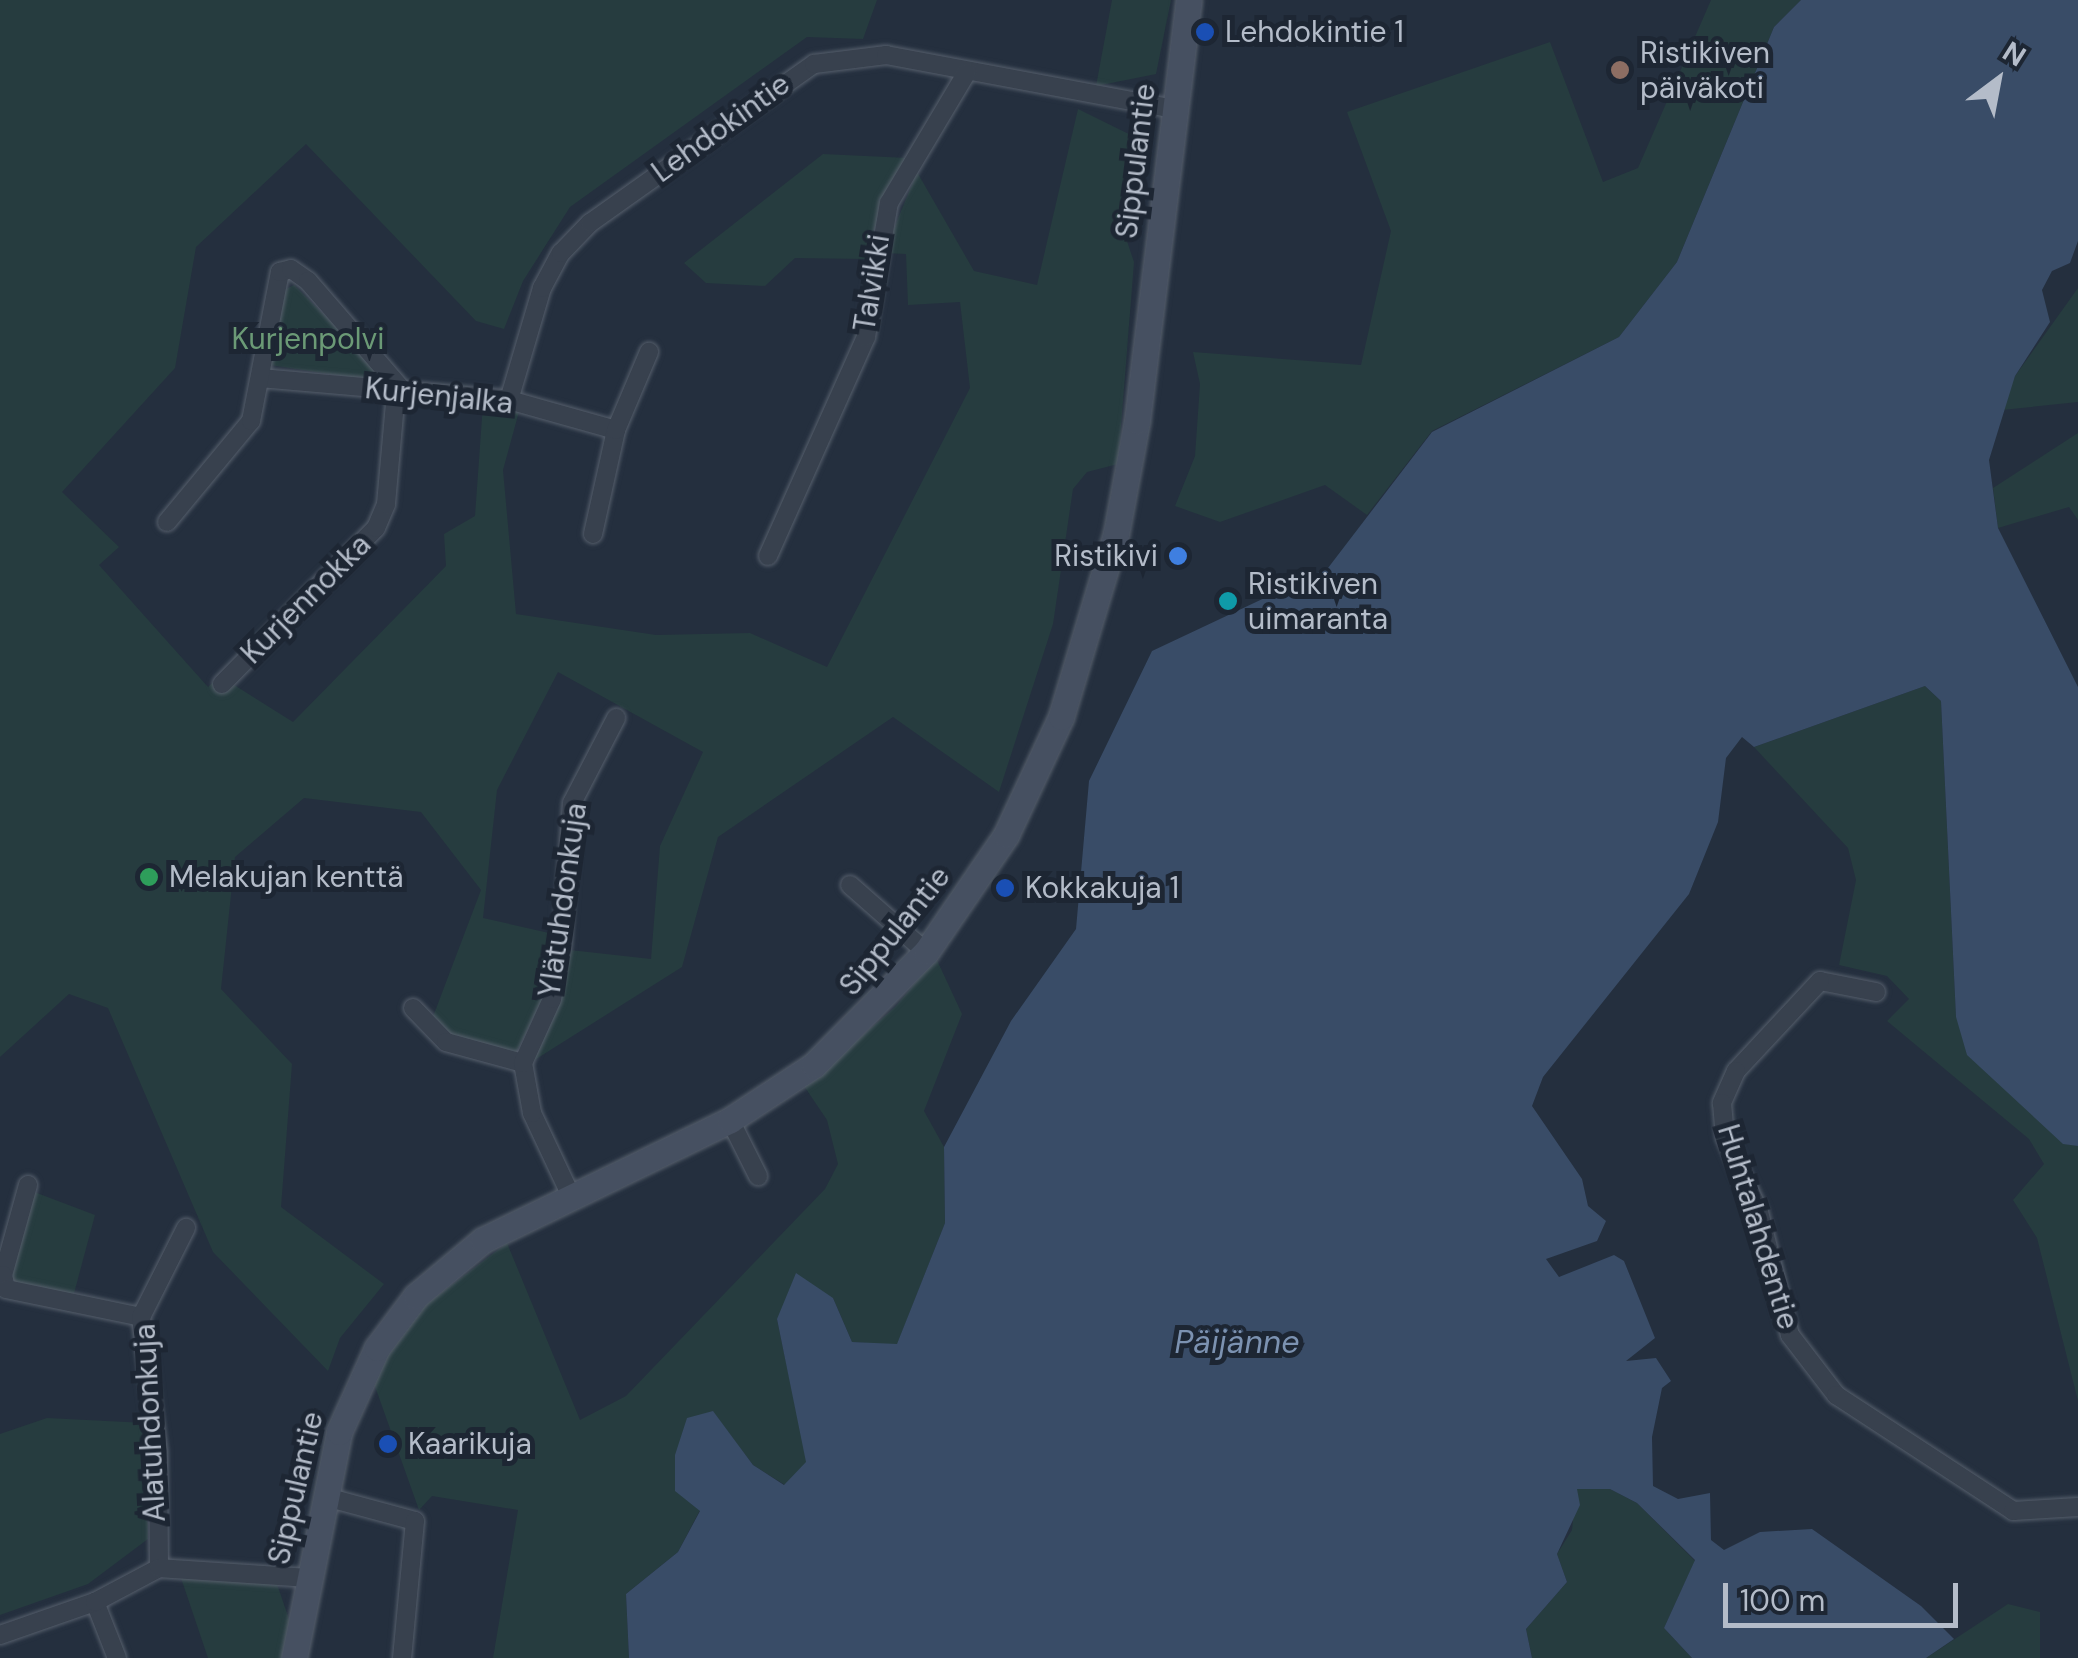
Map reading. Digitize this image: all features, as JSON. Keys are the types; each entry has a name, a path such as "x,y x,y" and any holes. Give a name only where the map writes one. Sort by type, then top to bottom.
{"street":[{"name":"Sippulantie","path":"294,1658 326,1497 352,1398 400,1316 482,1240 730,1120 836,1046 926,952 1031,786 1092,624 1138,422 1189,0"},
{"name":"Lehdokintie","path":"509,400 542,288 561,254 781,80 842,56 886,55 1174,109"},
{"name":"Talvikki","path":"768,556 866,337 889,203 967,72"},
{"path":"167,522 242,435 260,378 272,288 291,268 400,392"},
{"path":"593,534 616,430 649,352"},
{"name":"Kurjenjalka","path":"260,378 509,400 616,430"},
{"name":"Kurjennokka","path":"222,684 376,528 386,504 400,392"},
{"name":"Ylätuhdonkuja","path":"523,1062 552,999 562,944 572,803 616,718"},
{"path":"850,885 926,952"},
{"name":"Huhtalahdentie","path":"1876,992 1820,981 1736,1072 1722,1103 1725,1137 1760,1212 1790,1335 1836,1395 2014,1511 2078,1507"},
{"path":"413,1008 446,1042 523,1062 532,1113 571,1196"},
{"path":"730,1120 758,1176"},
{"path":"28,1184 2,1275 6,1289 140,1317"},
{"name":"Alatuhdonkuja","path":"158,1568 158,1452 140,1317 186,1228"},
{"path":"326,1497 415,1521 402,1658"},
{"path":"0,1635 95,1602 158,1568 308,1578"},
{"path":"95,1602 116,1658"}],"green space":[{"path":"0,0 877,0 863,39 807,37 570,207 523,281 504,329 476,321 306,144 196,247 175,368 62,492 119,547 99,565 208,687 220,676 293,722 446,566 444,534 475,516 483,404 520,408 503,470 516,614 656,635 750,633 827,667 970,388 960,302 908,305 906,254 884,253 917,172 974,271 1037,285 1078,109 1145,142 1121,223 1134,262 1118,464 1087,472 1073,489 1053,624 999,792 893,717 718,837 682,967 533,1061 570,950 651,959 660,846 703,752 558,672 497,790 483,918 558,935 544,996 516,1053 466,1042 431,1022 481,890 421,812 304,798 235,857 221,989 292,1064 281,1207 384,1284 340,1338 328,1371 213,1252 108,1008 69,994 0,1057"},
{"path":"1112,0 1171,0 1156,74 1096,86"},
{"path":"1711,0 1801,0 1774,27 1677,262 1619,337 1432,431 1367,515 1325,485 1220,522 1175,506 1195,456 1200,384 1193,352 1361,365 1391,231 1347,112 1550,42 1603,182 1638,168"},
{"path":"823,154 908,158 883,200 866,259 795,258 765,286 706,283 684,263"},
{"name":"Kurjenpolvi","path":"294,285 378,368 375,381 270,365 280,292"},
{"path":"2078,288 2078,402 2002,410 2015,376"},
{"path":"2078,433 2078,520 2069,507 1998,528 1993,488"},
{"path":"1925,686 1941,701 1956,1017 2063,1143 2078,1146 2078,1401 2037,1238 2013,1200 2044,1164 2029,1139 1887,1021 1909,999 1887,976 1839,965 1856,880 1848,848 1754,747"},
{"path":"936,958 962,1014 924,1111 944,1147 945,1223 897,1345 852,1342 833,1298 777,1319 807,1462 785,1485 753,1465 713,1412 700,1510 678,1552 626,1594 629,1658 493,1658 518,1510 432,1496 419,1510 372,1378 386,1352 425,1305 507,1243 580,1420 626,1396 825,1189 838,1164 827,1120 804,1086 895,1007"},
{"path":"29,1190 95,1215 72,1301 11,1284"},
{"path":"47,1418 146,1423 148,1539 88,1584 0,1615 0,1434"},
{"path":"1576,1489 1610,1489 1637,1503 1695,1561 1664,1628 1692,1658 1532,1658 1526,1629 1567,1582 1557,1554 1572,1530"},
{"path":"181,1578 277,1584 291,1625 285,1658 208,1658"},
{"path":"2008,1604 2040,1612 2040,1658 1926,1658"}],"water":[{"name":"Päijänne","path":"1801,0 2078,0 2078,241 2070,263 2052,271 2042,290 2050,322 2015,376 1989,460 1998,528 2078,687 2078,1146 2063,1144 1967,1055 1956,1017 1941,701 1925,686 1754,747 1742,737 1726,758 1718,822 1689,894 1543,1077 1532,1106 1582,1179 1588,1206 1606,1221 1597,1241 1546,1259 1559,1277 1614,1255 1624,1261 1655,1338 1626,1361 1656,1358 1671,1381 1662,1388 1652,1437 1653,1486 1678,1499 1710,1493 1711,1540 1724,1550 1760,1532 1812,1529 1921,1606 1954,1639 1926,1658 1692,1658 1664,1628 1695,1560 1637,1503 1610,1489 1577,1489 1580,1505 1557,1554 1567,1582 1526,1629 1532,1658 629,1658 626,1594 678,1552 700,1511 675,1491 675,1455 687,1418 713,1411 753,1465 784,1485 806,1462 777,1319 796,1273 833,1298 852,1342 897,1344 945,1223 944,1147 1011,1021 1076,929 1089,781 1152,651 1328,568 1432,432 1619,337 1677,262 1774,27"}],"place":[{"name":"Lehdokintie 1","path":"1205,32"},
{"name":"Ristikiven päiväkoti","path":"1620,70"},
{"name":"Ristikivi","path":"1178,556"},
{"name":"Ristikiven uimaranta","path":"1228,601"},
{"name":"Melakujan kenttä","path":"149,877"},
{"name":"Kokkakuja 1","path":"1005,888"},
{"name":"Kaarikuja","path":"388,1444"}]}
